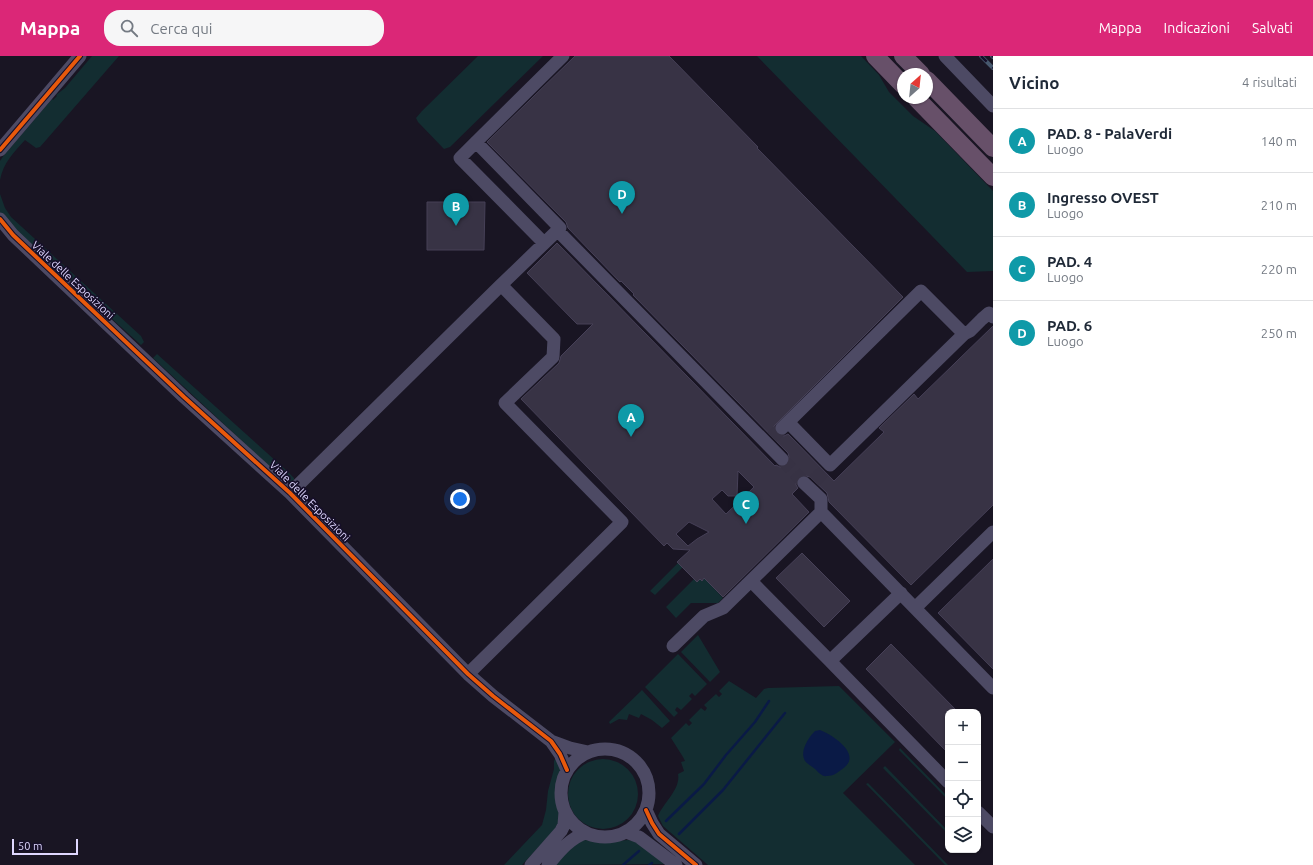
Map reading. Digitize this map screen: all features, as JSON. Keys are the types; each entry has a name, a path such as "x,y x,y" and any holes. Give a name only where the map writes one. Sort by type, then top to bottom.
{"highway":[{"path":"875,56 897,79"},
{"path":"903,56 915,68"},
{"path":"933,86 993,148"},
{"path":"922,104 993,177"}],"street":[{"path":"0,150 80,56"},
{"path":"544,244 460,158 563,56"},
{"path":"945,56 993,106"},
{"path":"290,493 560,228 476,142"},
{"name":"Viale delle Esposizioni","path":"0,219 13,235 184,397 290,493 468,674 493,696 551,741 560,754 567,770"},
{"name":"Viale delle Esposizioni","path":"0,229 13,235"},
{"path":"557,230 769,440 782,459"},
{"path":"468,674 622,522 506,403 553,357 554,339 501,285"},
{"path":"964,334 921,291 785,425 827,468 964,334 986,319"},
{"path":"809,483 820,499 821,512 993,688"},
{"path":"673,646 704,616 723,608 821,512"},
{"path":"915,608 993,532"},
{"path":"751,580 947,781"},
{"path":"830,661 901,593"},
{"name":"Viale delle Esposizioni","path":"551,741 570,748 588,752"},
{"name":"Viale delle Esposizioni","path":"585,833 573,824 565,812 561,798 562,783 567,770 580,756 588,752 600,749 613,750 624,753 635,761 644,773 647,781 648,800 646,810"},
{"path":"548,865 576,836 585,833 601,837 614,836 626,832 639,821 646,810"},
{"path":"646,810 659,834 696,865"},
{"path":"531,865 561,831 564,825 565,812"},
{"path":"981,815 993,827"},
{"path":"626,832 639,836 676,865"}],"green space":[{"path":"92,56 119,56 40,147 36,148 25,140 6,163 0,180 0,161 4,155 52,99 53,100 57,96 56,95 65,88"},
{"path":"478,56 543,56 450,147 444,149 416,118"},
{"path":"757,56 861,56 879,75 889,92 897,100 897,104 901,104 913,116 935,131 993,191 993,271 967,272"},
{"path":"0,194 5,208 11,217 141,336 144,342 141,345 5,220 0,212"},
{"path":"157,354 287,471 294,478 294,480 289,483 272,469 153,358"},
{"path":"681,560 683,567 655,595 650,591"},
{"path":"704,578 723,598 718,603 691,603 676,618 666,607 694,579 700,579 702,581"},
{"path":"698,635 720,672 710,682 681,652"},
{"path":"678,654 707,684 695,696 692,693 689,696 692,699 681,710 677,707 675,710 678,713 674,717 645,687"},
{"path":"729,681 756,698 764,689 768,688 839,686 895,742 843,793 915,865 708,865 663,826 658,816 677,785 678,774 684,771 681,762 685,761 671,738 686,723 689,726 692,723 689,720 701,708 705,711 707,708 704,705 716,694 719,697 722,694 719,691"},
{"path":"642,690 670,721 662,728 641,714 639,718 629,714 627,720 619,719 610,724 609,722"},
{"path":"900,748 945,794 945,797 899,750"},
{"path":"557,755 561,769 555,790 559,813 558,826 522,865 504,865 542,825 546,810 548,791 554,769 554,761"},
{"path":"603,759 616,762 628,769 635,781 638,794 635,807 628,819 616,826 603,829 590,826 578,819 571,807 568,794 571,781 578,769 590,762"},
{"path":"885,766 945,828 945,831 883,768"},
{"path":"868,783 948,865 945,865 866,784"},
{"path":"584,840 605,842 628,840 637,842 665,864 555,865 573,846"}],"water":[{"path":"820,730 833,737 845,747 848,753 850,759 847,765 835,774 823,776 806,762 803,757 804,749 808,740 815,731"}],"building":[{"path":"575,56 669,56 903,297 774,426 774,430 777,434 784,436 788,434 834,481 884,432 879,428 914,394 918,399 993,326 993,505 911,585 829,502 827,493 810,477 802,475 798,477 796,485 798,488 792,494 809,512 723,597 704,578 702,581 700,579 697,582 677,562 690,550 673,549 667,543 664,546 521,399 559,363 561,356 593,324 577,324 527,273 557,243 775,466 784,467 788,464 790,461 788,453 633,295 634,294 621,281 620,282 568,228 566,222 487,142","holes":["738,471 754,487 726,514 712,499 722,490 728,496 737,496","689,522 709,532 688,546 676,534"]},
{"path":"427,202 485,202 484,250 427,250"},
{"path":"802,553 850,601 824,627 776,578"},
{"path":"993,559 993,669 938,613"},
{"path":"891,644 955,709 945,709 945,750 866,669"}],"waterway":[{"path":"666,821 704,784 726,755 755,722 769,701"},
{"path":"679,834 723,790 785,713"},
{"path":"623,865 639,851"}],"tunnel":[{"path":"772,437 782,428"},
{"path":"782,459 804,483"},
{"path":"814,481 824,471"}],"railway":[{"path":"981,56 993,68"}],"cycle path":[{"path":"0,150 80,56"},
{"path":"0,219 13,235 184,397 290,493 468,674 493,696 551,741 560,754 567,770"},
{"path":"646,810 659,834 696,865"}],"place":[{"name":"PAD. 6","path":"622,214"},
{"name":"Ingresso OVEST","path":"456,226"},
{"name":"PAD. 8 - PalaVerdi","path":"631,437"},
{"name":"PAD. 4","path":"746,524"}]}
